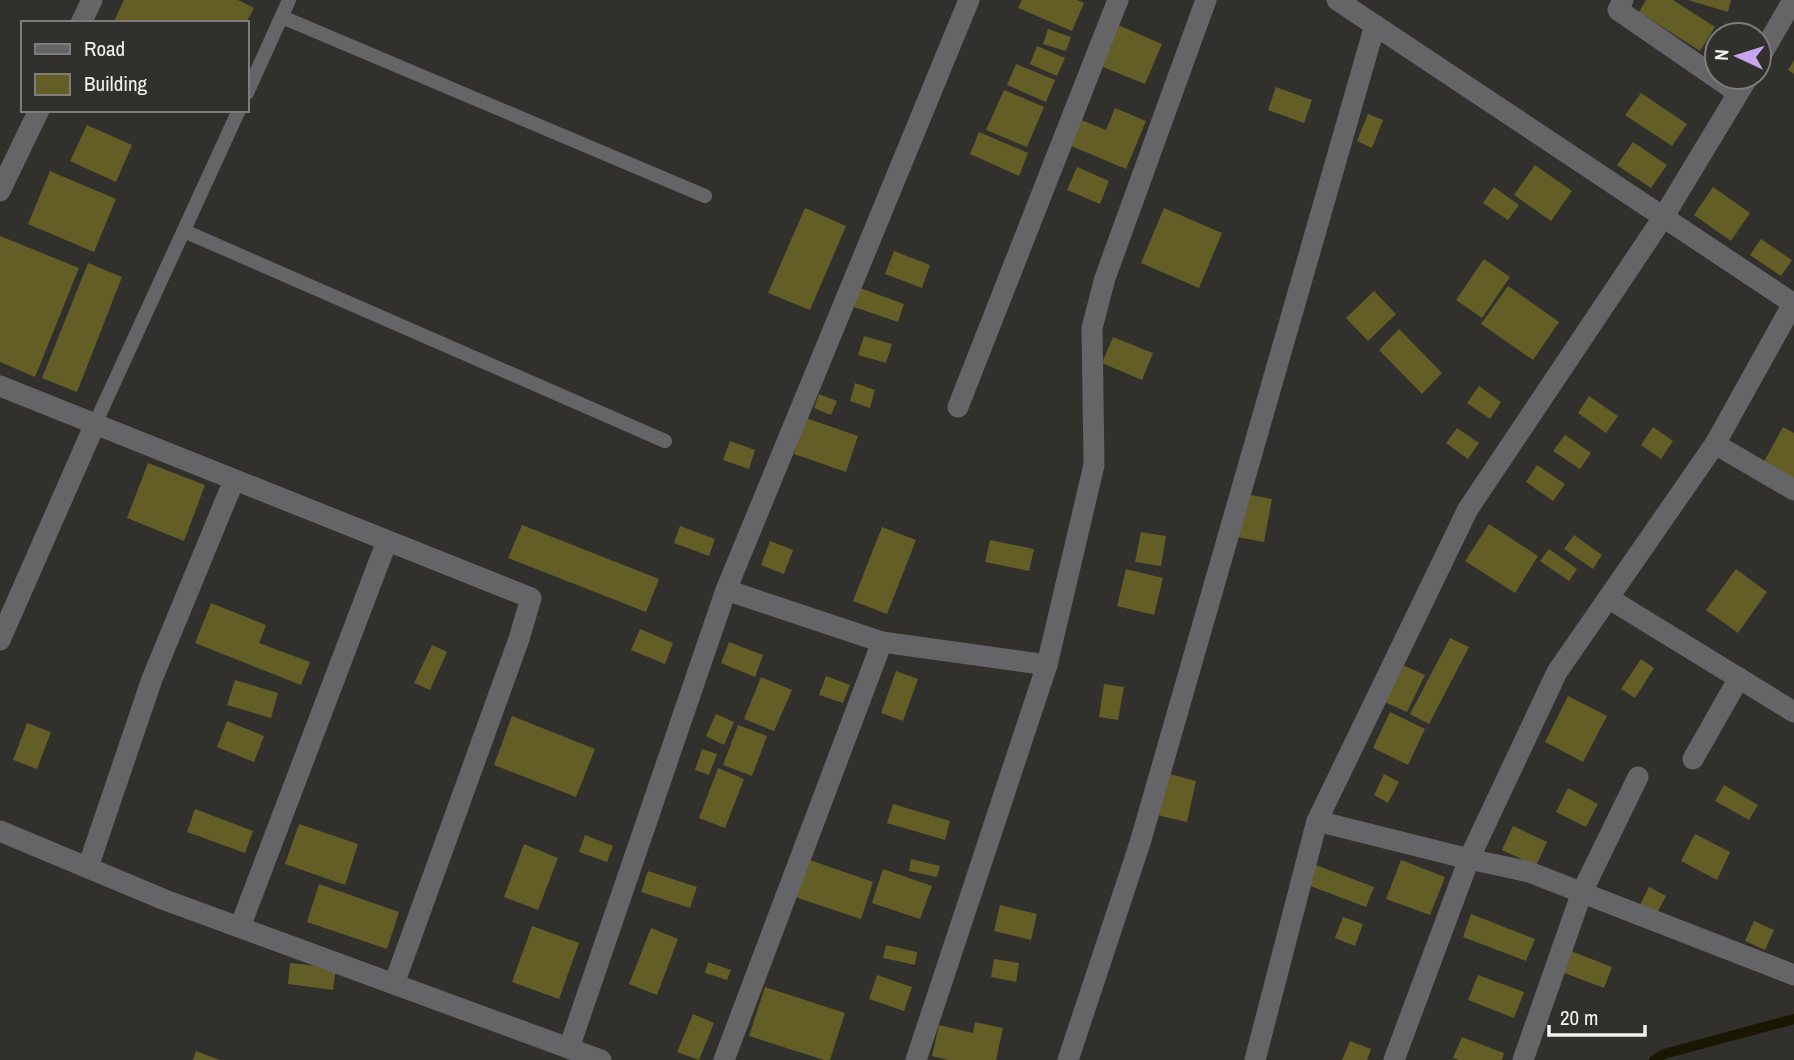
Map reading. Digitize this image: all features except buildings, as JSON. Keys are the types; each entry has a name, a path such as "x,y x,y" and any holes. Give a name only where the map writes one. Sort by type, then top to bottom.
{"street":[{"path":"82,21 92,0"},
{"path":"566,1054 726,590 969,0"},
{"path":"958,407 1118,0"},
{"path":"916,1060 1046,665 1094,465 1092,328 1105,278 1206,0"},
{"path":"1337,0 1794,303 1715,444 1557,672 1469,859 1394,1060"},
{"path":"1623,0 1618,10 1703,61"},
{"path":"1773,35 1793,0"},
{"path":"1068,1060 1140,843 1375,25"},
{"path":"1255,1060 1317,821 1468,509 1664,216 1738,91"},
{"path":"0,191 38,112"},
{"path":"0,386 531,598 519,639 394,984"},
{"path":"0,640 95,424"},
{"path":"1715,444 1794,490"},
{"path":"88,867 152,679 234,480"},
{"path":"240,927 387,541"},
{"path":"726,590 882,642 1046,665"},
{"path":"1608,598 1794,712"},
{"path":"724,1060 882,642"},
{"path":"1693,759 1739,678"},
{"path":"1523,1060 1581,892 1638,778"},
{"path":"1317,821 1529,872 1794,975"},
{"path":"0,831 165,900 394,984 566,1054 601,1060"}],"lane":[{"path":"248,91 289,0"},
{"path":"282,17 705,196"},
{"path":"95,424 238,112"},
{"path":"184,231 665,441"}],"waterway":[{"path":"1654,1060 1664,1054 1794,1019"}]}
